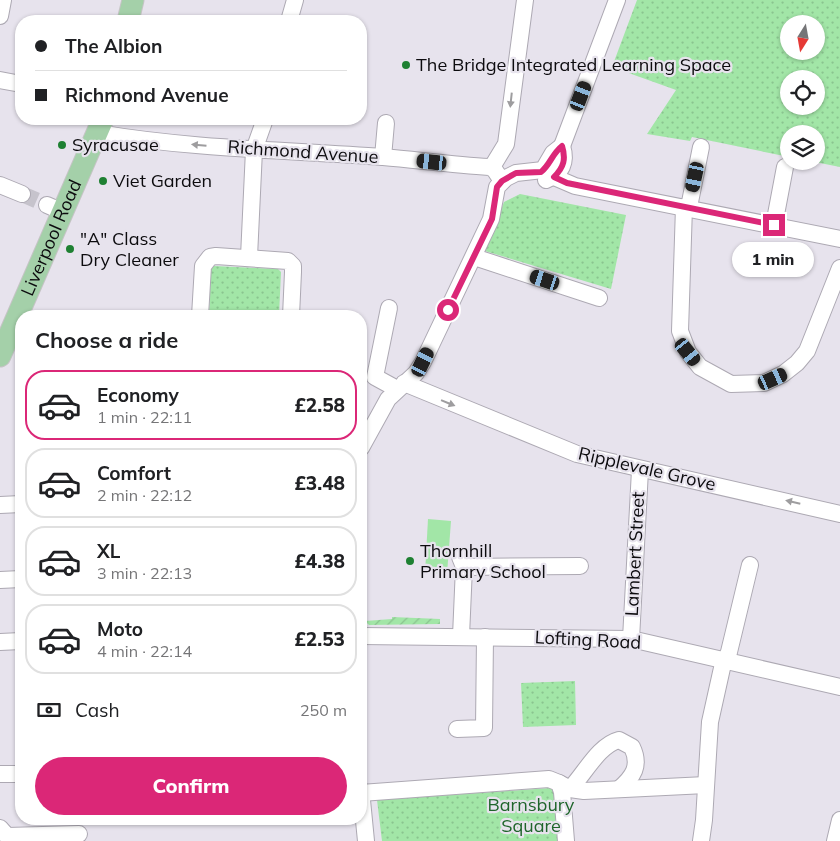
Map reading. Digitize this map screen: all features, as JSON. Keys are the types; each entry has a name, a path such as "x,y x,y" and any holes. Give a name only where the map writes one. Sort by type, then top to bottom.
{"main road":[{"path":"129,15 133,0"},
{"name":"Liverpool Road","path":"17,310 55,209 100,126"},
{"name":"Liverpool Road","path":"0,356 15,316"}],"street":[{"path":"0,16 3,0"},
{"path":"291,15 295,0"},
{"path":"502,181 492,167 506,144 525,0"},
{"path":"367,437 388,399 416,373 423,362 492,219 497,198 496,191 502,181 516,173 541,172 549,163 553,153 562,146 617,0"},
{"path":"0,80 15,83"},
{"path":"383,157 386,123"},
{"path":"249,257 257,143 263,125"},
{"name":"Richmond Avenue","path":"100,126 157,141 257,143 492,167"},
{"path":"497,198 514,184 542,181 554,177 564,163 565,157 562,146"},
{"path":"702,147 686,207 680,331 688,352 700,367 731,384 764,383 783,374 797,363 807,350 840,268"},
{"path":"774,225 783,170"},
{"path":"554,177 575,186 686,207 840,240"},
{"path":"0,185 22,194"},
{"path":"201,310 205,261 216,256 282,259 292,266 291,310"},
{"path":"474,257 599,298"},
{"name":"Ripplevale Grove","path":"389,308 375,377 577,454 640,470 715,484 840,514"},
{"name":"Lambert Street","path":"631,639 640,470"},
{"path":"0,505 15,504"},
{"path":"461,636 462,562 580,566"},
{"path":"701,841 710,722 750,565"},
{"path":"0,580 15,579"},
{"name":"Lofting Road","path":"367,636 631,639 840,687"},
{"path":"457,729 489,728 484,637"},
{"path":"0,642 15,641"},
{"path":"566,841 562,792 564,786 592,764 600,751 609,743 619,740 632,747 636,762 631,778 619,788"},
{"path":"0,774 15,774"},
{"path":"367,792 549,779 564,786 584,791 706,784"},
{"path":"835,841 840,820"},
{"path":"364,825 366,841"},
{"path":"0,828 7,836 79,834"}],"green space":[{"path":"637,0 840,0 840,167 825,164 825,125 780,125 780,155 692,137 690,141 647,134 676,90 612,67"},
{"path":"520,194 626,215 611,289 485,251 504,202"},
{"path":"214,266 278,269 281,272 279,310 209,310 211,269"},
{"path":"428,519 451,521 447,574 425,573"},
{"path":"392,617 440,619 440,624 369,625 367,623 367,621 392,619"},
{"path":"575,681 576,725 523,727 521,683"},
{"name":"Barnsbury Square","path":"555,789 560,841 382,841 377,800"}],"tunnel":[{"path":"22,194 47,205"}],"place":[{"name":"The Bridge Integrated Learning Space","path":"406,65"},
{"name":"Syracusae","path":"62,145"},
{"name":"Viet Garden","path":"103,181"},
{"name":"\"A\" Class Dry Cleaner","path":"70,249"},
{"name":"Thornhill Primary School","path":"410,561"}],"route":[{"path":"448,310 492,219 497,198 497,187 509,175 521,172 541,172 549,163 553,153 562,146 565,157 564,163 554,177 575,186 774,225"}]}
